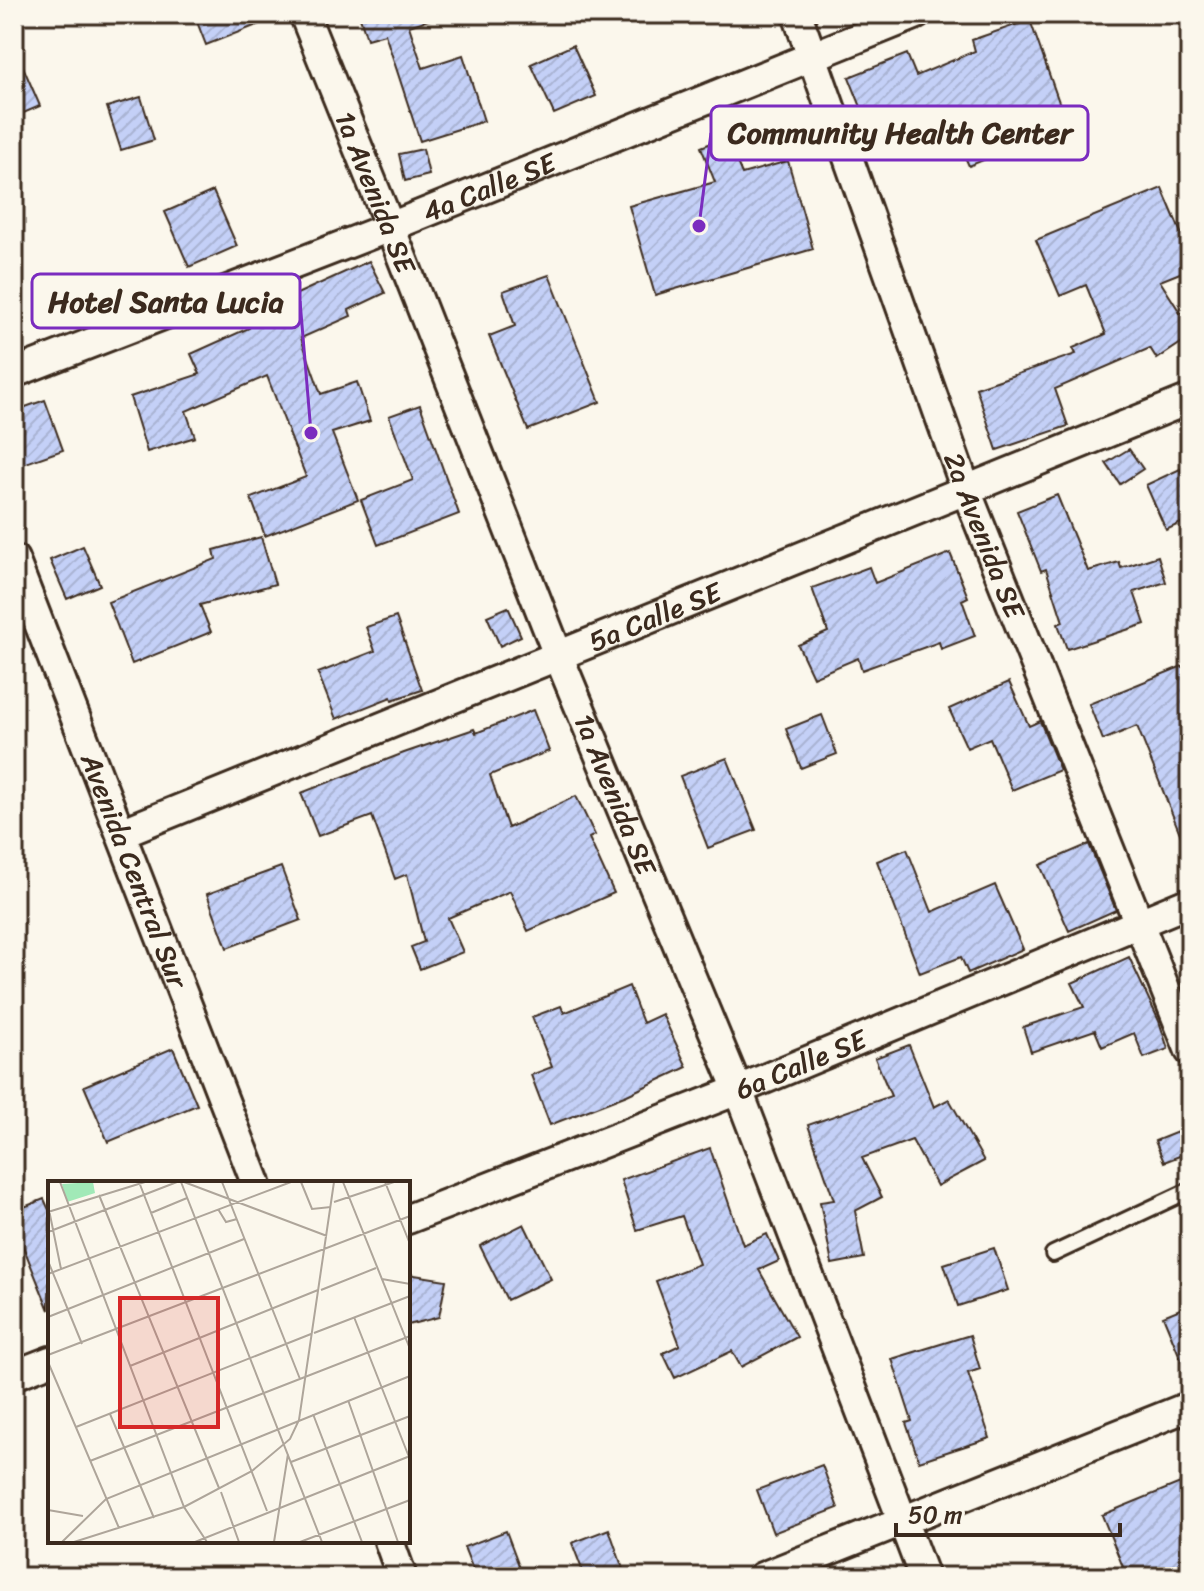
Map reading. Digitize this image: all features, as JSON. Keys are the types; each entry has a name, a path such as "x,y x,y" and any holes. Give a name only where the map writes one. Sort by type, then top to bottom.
{"street":[{"name":"1a Avenida SE","path":"304,14 558,655 738,1090 924,1577"},
{"name":"2a Avenida SE","path":"797,14 966,490 1190,1051"},
{"name":"4a Calle SE","path":"14,373 390,227 917,14"},
{"name":"5a Calle SE","path":"121,833 1190,399"},
{"name":"Avenida Central Sur","path":"14,559 255,1181"},
{"name":"6a Calle SE","path":"410,1218 738,1090 1190,902"},
{"path":"14,1375 48,1362"},
{"path":"762,1577 1190,1406"},
{"path":"390,1543 402,1577"}],"lane":[{"path":"1053,1254 1190,1190"}],"building":[{"path":"194,14 280,14 280,16 206,45"},
{"path":"359,14 430,14 431,19 409,26 423,68 463,55 484,121 420,141 385,34 367,39"},
{"path":"1030,20 1061,108 996,131 1005,151 969,166 954,132 944,136 940,129 879,152 849,77 907,54 916,76 975,51 972,40"},
{"path":"573,45 596,96 554,114 531,64"},
{"path":"14,46 40,106 14,117"},
{"path":"141,97 154,140 121,150 107,107"},
{"path":"726,137 742,174 788,161 813,249 655,295 629,206 715,182 701,147"},
{"path":"423,149 429,175 405,181 399,154"},
{"path":"1162,188 1190,254 1190,269 1160,281 1190,328 1190,337 1157,359 1150,348 1055,389 1068,426 997,450 976,388 1076,354 1073,348 1106,334 1086,285 1060,296 1036,240"},
{"path":"213,191 237,246 189,267 165,212"},
{"path":"369,261 385,293 349,310 351,316 301,338 321,394 357,382 370,421 332,433 358,500 265,536 251,498 306,477 267,376 186,411 195,437 147,452 130,397 200,374 191,354 249,328 243,309 285,294 286,299"},
{"path":"549,275 600,402 528,430 489,336 515,326 503,291"},
{"path":"45,400 63,450 14,467 14,411"},
{"path":"420,405 459,514 378,545 361,500 413,480 389,416"},
{"path":"1129,449 1143,469 1120,484 1106,463"},
{"path":"1180,469 1190,492 1190,519 1166,530 1146,485"},
{"path":"1057,495 1088,571 1119,562 1121,568 1158,556 1166,582 1134,592 1145,624 1067,649 1058,624 1063,622 1046,569 1041,571 1017,511"},
{"path":"261,537 275,584 200,605 211,632 132,664 108,602 216,559 214,550"},
{"path":"83,546 100,585 67,599 50,560"},
{"path":"950,553 968,597 962,600 975,636 941,649 939,642 862,670 858,658 813,677 798,645 828,632 812,588 869,567 875,583"},
{"path":"508,607 521,636 500,646 487,616"},
{"path":"396,617 422,690 392,700 391,697 336,719 318,673 375,651 366,627"},
{"path":"1190,663 1189,856 1137,726 1103,740 1089,704"},
{"path":"1009,682 1029,726 1040,721 1060,770 1012,790 990,738 967,748 949,709"},
{"path":"533,710 549,751 490,775 508,828 576,796 595,835 589,838 614,893 528,931 510,891 448,918 463,952 420,969 411,947 424,942 407,874 395,879 372,816 318,836 301,793 404,753 474,729 476,733"},
{"path":"822,715 837,754 801,768 786,729"},
{"path":"727,758 756,830 708,848 680,776"},
{"path":"1089,844 1116,910 1069,931 1040,865"},
{"path":"907,849 932,912 995,885 1023,949 968,973 961,957 920,973 877,861"},
{"path":"281,867 301,920 227,948 207,894"},
{"path":"1129,957 1159,1021 1168,1049 1144,1058 1134,1033 1102,1047 1095,1030 1031,1052 1023,1027 1084,1007 1072,983"},
{"path":"629,986 643,1023 662,1014 687,1067 550,1125 531,1075 552,1067 532,1017 561,1006 564,1013"},
{"path":"909,1045 934,1107 949,1099 984,1161 937,1186 912,1140 862,1158 882,1197 855,1211 864,1258 832,1264 820,1202 834,1200 808,1125 891,1096 875,1058"},
{"path":"173,1048 197,1105 108,1142 84,1086"},
{"path":"1190,1127 1190,1152 1164,1162 1155,1141"},
{"path":"710,1148 743,1245 767,1234 779,1261 759,1270 797,1337 741,1367 732,1351 675,1378 663,1353 680,1345 656,1281 699,1264 682,1216 637,1230 621,1180"},
{"path":"44,1199 48,1208 48,1308 14,1224 14,1211"},
{"path":"524,1224 551,1279 507,1300 480,1246"},
{"path":"994,1248 1008,1290 958,1306 944,1264"},
{"path":"410,1274 446,1280 439,1317 410,1324"},
{"path":"1190,1305 1190,1379 1189,1379 1163,1316"},
{"path":"970,1335 980,1369 968,1373 990,1438 919,1461 906,1423 912,1421 892,1359"},
{"path":"822,1465 838,1508 773,1533 757,1490"},
{"path":"1190,1479 1190,1577 1127,1577 1102,1515"},
{"path":"609,1529 624,1572 610,1577 585,1577 572,1543"},
{"path":"506,1531 521,1571 506,1577 476,1577 464,1547"}],"place":[{"name":"Community Health Center","path":"699,226"},
{"name":"Hotel Santa Lucia","path":"311,433"}]}
